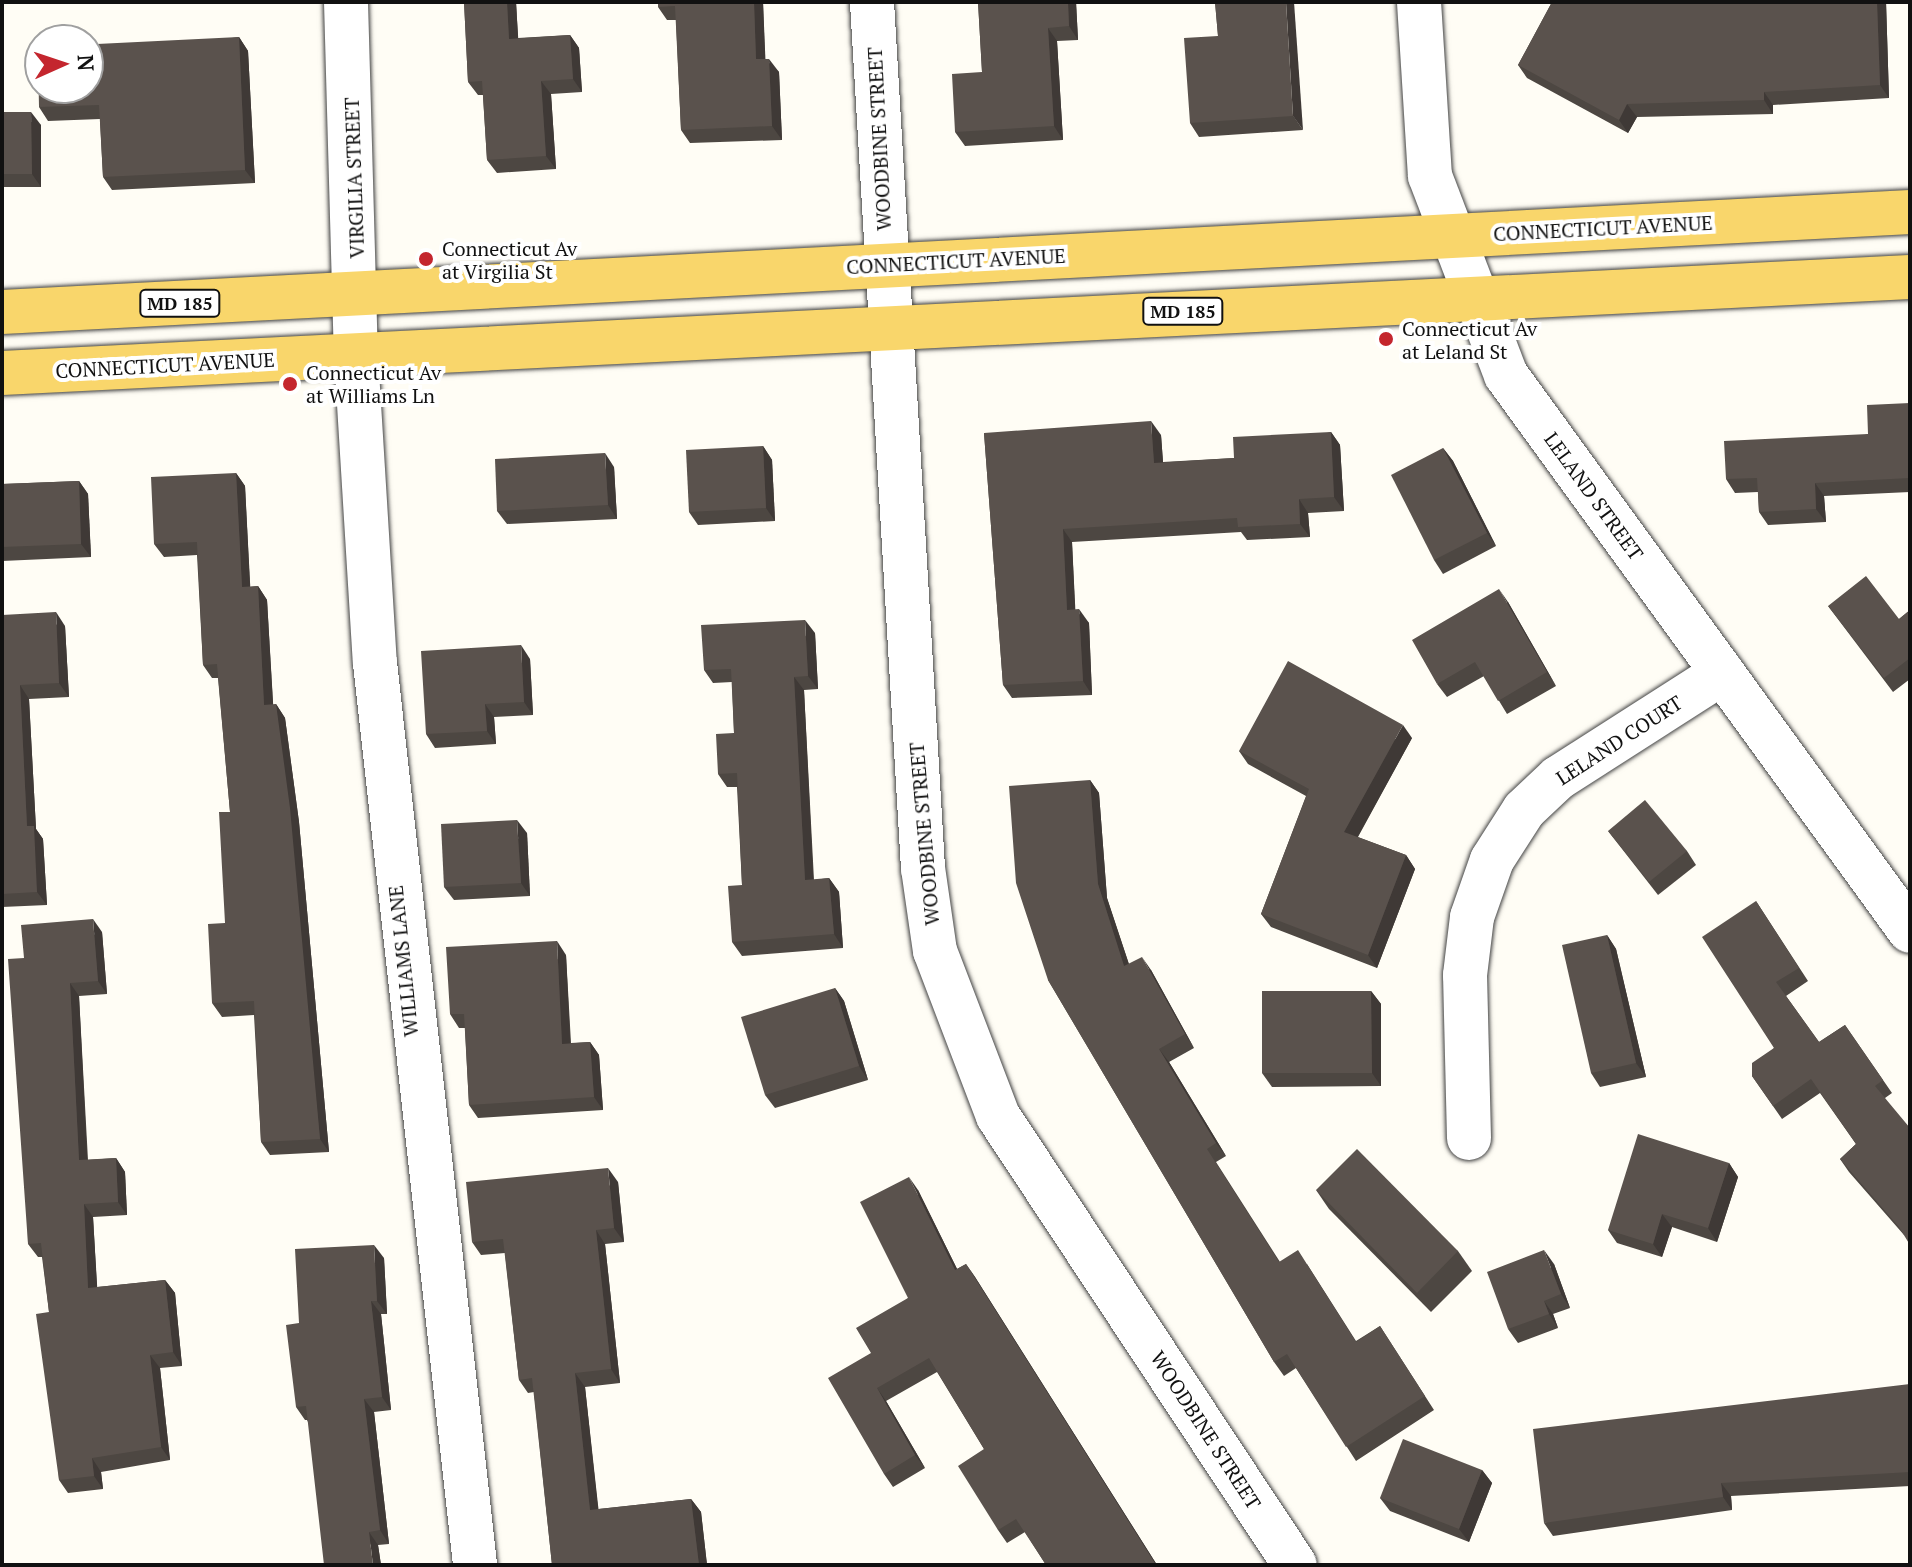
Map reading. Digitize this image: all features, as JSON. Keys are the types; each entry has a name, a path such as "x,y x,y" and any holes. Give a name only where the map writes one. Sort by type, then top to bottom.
{"main road":[{"name":"CONNECTICUT AVENUE","path":"2,312 1910,212"},
{"name":"CONNECTICUT AVENUE","path":"2,373 1475,296 1910,277"}],"street":[{"name":"VIRGILIA STREET","path":"346,2 358,293 356,355"},
{"name":"WOODBINE STREET","path":"872,2 923,868 935,951 962,1038 998,1116 1295,1565"},
{"name":"LELAND STREET","path":"1419,2 1430,176 1506,375 1910,931"},
{"name":"WILLIAMS LANE","path":"356,355 389,830 475,1565"},
{"name":"LELAND COURT","path":"1469,1138 1465,975 1472,917 1492,860 1524,810 1558,778 1722,673"}],"building":[{"path":"464,2 507,2 509,39 570,35 573,79 541,81 546,156 487,160 482,81 468,82"},
{"path":"658,2 754,2 756,59 769,59 772,126 681,130 675,6 658,7"},
{"path":"978,2 1068,2 1069,26 1048,28 1054,126 955,132 952,74 982,72"},
{"path":"1215,2 1286,2 1293,116 1190,123 1184,38 1218,36"},
{"path":"1552,2 1877,2 1880,85 1764,92 1764,100 1627,104 1619,120 1518,65"},
{"path":"239,37 245,170 103,177 99,105 39,107 39,104 104,104 104,44"},
{"path":"2,112 31,112 32,174 2,174"},
{"path":"1910,403 1910,478 1815,483 1816,509 1759,512 1757,478 1726,479 1724,441 1868,434 1867,405"},
{"path":"1151,421 1154,463 1234,458 1233,437 1331,432 1334,497 1299,499 1300,524 1238,527 1237,518 1063,529 1067,610 1079,609 1083,681 1003,685 984,433"},
{"path":"763,446 766,508 689,512 686,450"},
{"path":"1443,448 1487,533 1434,560 1391,475"},
{"path":"605,453 608,505 497,511 495,459"},
{"path":"236,473 242,587 258,586 264,705 276,704 290,808 320,1139 261,1142 254,1001 212,1003 208,924 225,923 219,812 230,812 217,664 203,665 197,542 154,544 151,477"},
{"path":"79,481 81,544 2,547 2,484"},
{"path":"1866,576 1899,619 1910,610 1910,658 1884,678 1828,606"},
{"path":"1499,589 1547,672 1498,701 1475,662 1437,684 1412,640"},
{"path":"56,612 59,683 20,685 27,826 34,826 37,892 2,894 2,615"},
{"path":"805,620 808,676 794,677 805,880 829,878 834,934 732,942 728,886 742,885 737,773 718,774 716,734 734,733 731,669 704,670 701,625"},
{"path":"521,645 524,702 485,704 487,731 426,734 421,651"},
{"path":"1288,661 1403,725 1344,832 1406,855 1368,955 1261,914 1309,789 1239,751"},
{"path":"1090,780 1098,884 1124,966 1142,957 1185,1034 1159,1049 1216,1143 1207,1149 1279,1262 1298,1250 1356,1342 1380,1326 1425,1396 1346,1447 1287,1354 1274,1362 1048,980 1016,883 1009,786"},
{"path":"1645,800 1687,851 1649,882 1608,831"},
{"path":"517,820 521,883 444,887 441,824"},
{"path":"1756,901 1799,968 1776,982 1819,1042 1845,1025 1883,1080 1875,1086 1910,1128 1910,1245 1899,1227 1840,1159 1856,1144 1811,1079 1773,1106 1752,1076 1752,1063 1774,1048 1702,937"},
{"path":"93,919 98,981 70,983 79,1160 116,1158 118,1202 84,1204 88,1288 165,1280 173,1352 150,1355 161,1447 92,1458 94,1476 59,1480 36,1314 49,1312 41,1243 28,1244 8,959 24,958 21,925"},
{"path":"1607,935 1636,1063 1591,1073 1562,945"},
{"path":"557,941 562,1044 590,1042 594,1097 469,1105 464,1014 450,1014 446,947"},
{"path":"835,988 859,1066 765,1095 741,1017"},
{"path":"1262,991 1371,991 1372,1073 1262,1073"},
{"path":"1638,1134 1729,1163 1708,1228 1662,1214 1653,1244 1608,1230"},
{"path":"1357,1149 1458,1251 1417,1293 1316,1190"},
{"path":"608,1168 614,1228 596,1230 611,1369 575,1373 590,1510 691,1499 699,1565 552,1565 532,1378 519,1380 503,1239 472,1242 466,1182"},
{"path":"909,1177 955,1270 966,1264 1156,1565 1046,1565 1016,1519 998,1530 958,1466 984,1449 929,1358 877,1388 915,1455 884,1474 828,1378 871,1353 856,1328 908,1298 860,1202"},
{"path":"374,1245 377,1301 371,1301 382,1397 364,1399 380,1530 369,1532 373,1565 324,1565 306,1406 296,1407 286,1325 299,1323 295,1249"},
{"path":"1544,1250 1561,1294 1544,1301 1549,1314 1508,1329 1487,1272"},
{"path":"1910,1384 1910,1472 1721,1483 1723,1497 1544,1523 1533,1429"},
{"path":"1403,1439 1482,1470 1459,1529 1380,1498"}],"place":[{"name":"Connecticut Av at Virgilia St","path":"426,259"},
{"name":"Connecticut Av at Leland St","path":"1386,339"},
{"name":"Connecticut Av at Williams Ln","path":"290,384"}]}
